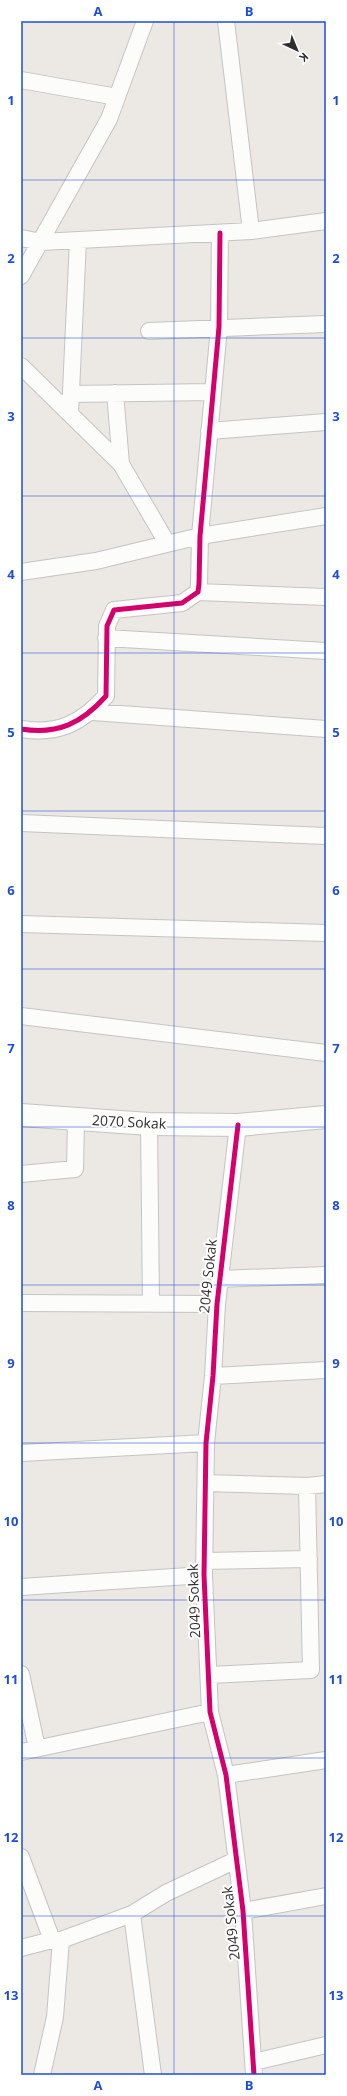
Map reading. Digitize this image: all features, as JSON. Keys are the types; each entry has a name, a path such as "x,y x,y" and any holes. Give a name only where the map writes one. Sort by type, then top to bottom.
{"street":[{"path":"21,276 109,119 145,21"},
{"path":"226,21 251,231"},
{"path":"21,80 117,97"},
{"path":"21,238 41,242 220,233 251,231 326,221"},
{"path":"198,592 200,536 219,327 220,233"},
{"path":"70,413 78,240"},
{"path":"148,331 219,327 326,324"},
{"path":"21,366 121,464 167,543"},
{"path":"71,394 212,392"},
{"path":"115,393 121,464"},
{"path":"209,431 326,422"},
{"path":"21,572 96,561 200,536 326,516"},
{"path":"21,729 38,732 73,725 92,712 106,696 107,626 114,610 182,603 198,592 326,597"},
{"path":"106,638 326,651"},
{"path":"92,712 326,729"},
{"path":"21,823 326,836"},
{"path":"21,924 326,933"},
{"path":"21,1016 326,1053"},
{"name":"2070 Sokak","path":"21,1115 149,1124 238,1125"},
{"path":"238,1125 326,1116"},
{"path":"21,1174 75,1169 76,1119"},
{"path":"149,1124 151,1303"},
{"name":"2049 Sokak","path":"238,1125 219,1279 213,1376 206,1443 204,1568 210,1675 210,1712 226,1775 243,1911 254,2069"},
{"path":"219,1279 326,1275"},
{"path":"21,1303 217,1304"},
{"path":"213,1376 326,1370"},
{"path":"21,1453 206,1443"},
{"path":"206,1483 307,1486 326,1484"},
{"path":"210,1675 311,1670 307,1486"},
{"path":"21,1587 308,1559"},
{"path":"21,1674 37,1748"},
{"path":"21,1752 210,1712"},
{"path":"226,1775 326,1760"},
{"path":"21,1857 56,1940 55,2017 42,2075"},
{"path":"21,1948 56,1940 132,1914 166,1893 236,1860"},
{"path":"243,1911 326,1896"},
{"path":"132,1914 153,2075"},
{"path":"254,2069 326,2045"}],"cycle path":[{"path":"21,729 47,730 68,725 88,713 106,696 107,626 114,610 182,603 198,592 200,536 219,327 220,233"},
{"path":"238,1125 217,1304 213,1376 206,1443 204,1575 210,1712 226,1775 243,1911 254,2075"}]}
